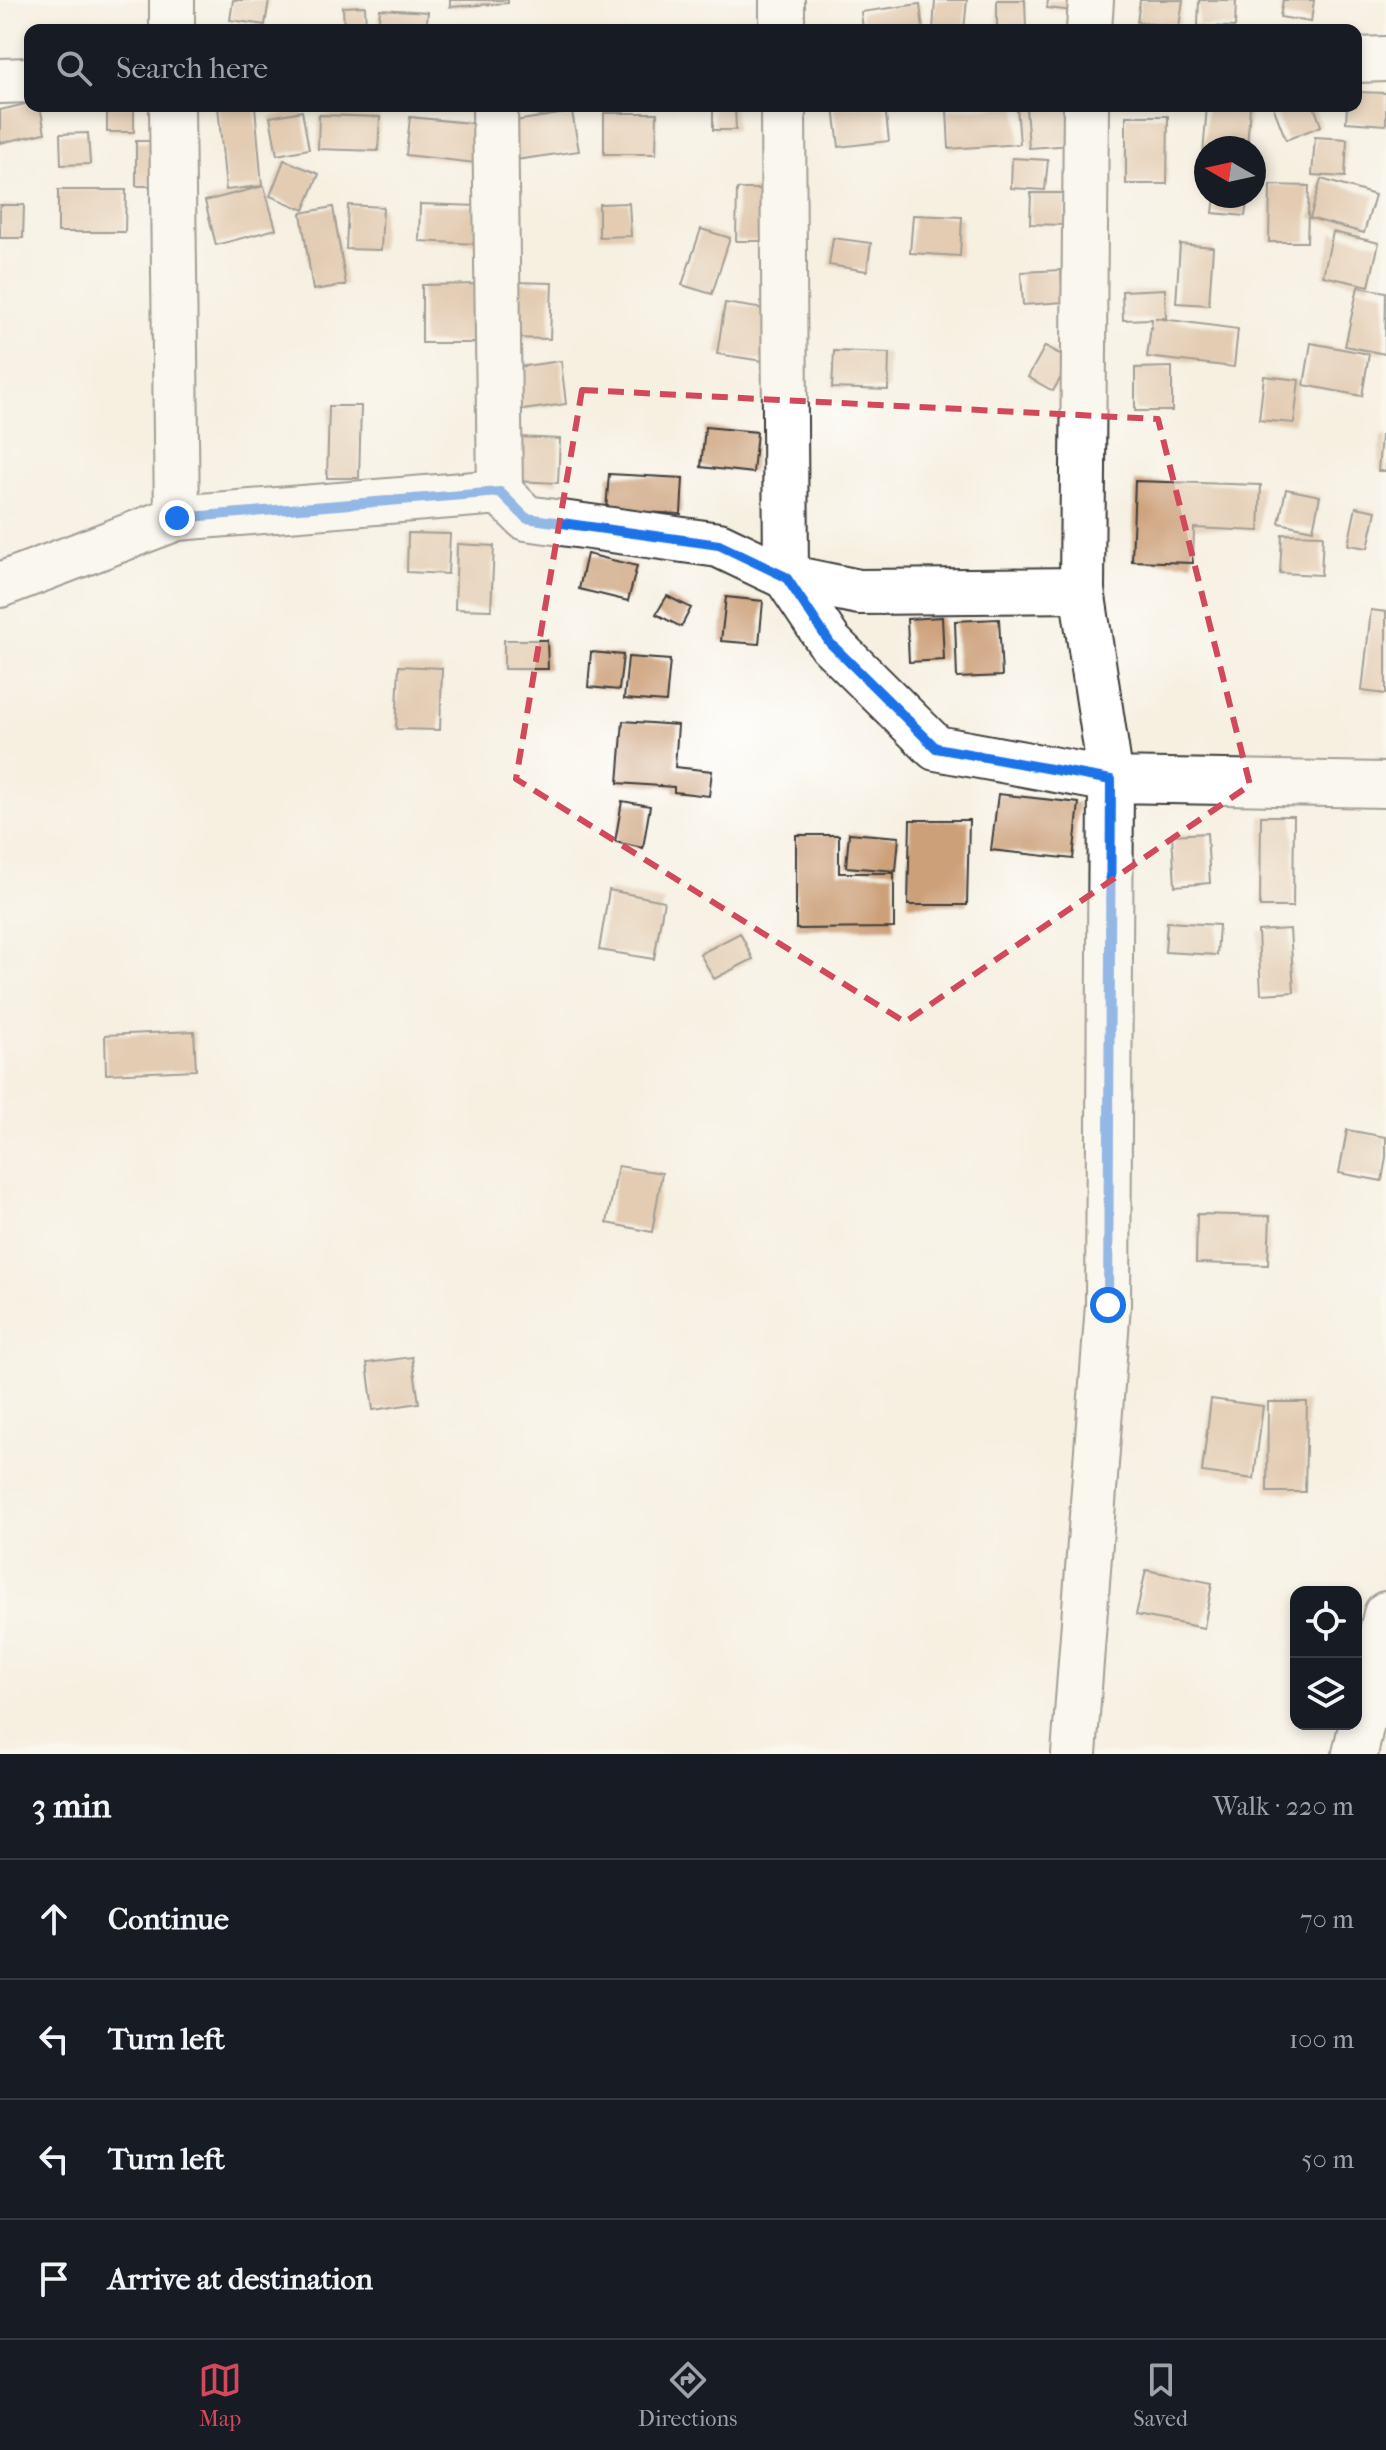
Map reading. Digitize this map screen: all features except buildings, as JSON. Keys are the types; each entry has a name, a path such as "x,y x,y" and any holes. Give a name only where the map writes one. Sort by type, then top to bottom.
{"street":[{"path":"172,0 172,24"},
{"path":"782,0 782,24"},
{"path":"1089,24 1091,0"},
{"path":"1362,60 1386,59"},
{"path":"0,81 24,80"},
{"path":"172,112 177,518"},
{"path":"495,112 500,492 526,518 719,545 786,577 859,592 1082,590"},
{"path":"783,112 786,577 830,643 936,748 1111,780 1386,785"},
{"path":"1074,1754 1108,1305 1111,780 1082,590 1086,112"},
{"path":"0,585 177,518 500,492"},
{"path":"1355,1754 1386,1614"}],"highlighted area":[{"path":"582,390 1158,419 1250,785 905,1022 516,779"}],"route":[{"path":"177,518 500,492 526,518 719,545 786,577 830,643 936,748 1111,780 1108,1305"}]}
